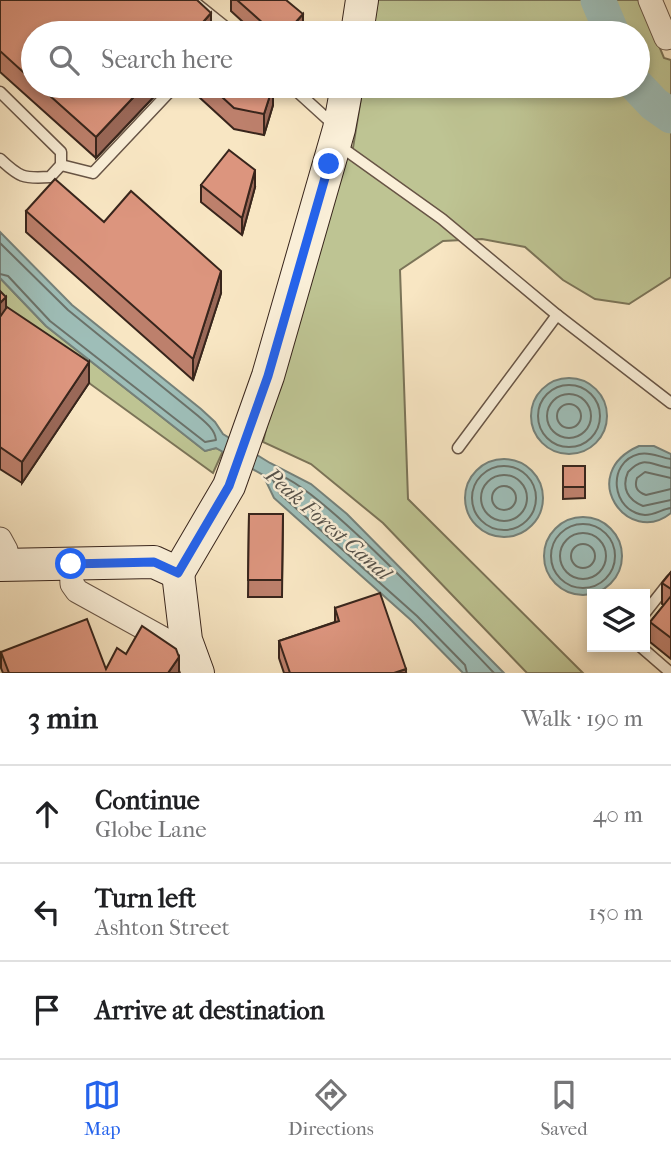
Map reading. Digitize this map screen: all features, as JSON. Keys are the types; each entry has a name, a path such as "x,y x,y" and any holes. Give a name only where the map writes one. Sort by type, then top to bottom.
{"main road":[{"path":"359,21 362,0"},
{"path":"195,663 186,640 178,573 229,486 255,414 337,136 345,98"},
{"path":"3,556 71,564 154,562 178,573"}],"street":[{"path":"650,0 666,38 671,37"},
{"path":"71,564 72,584 77,591 195,663"}],"lane":[{"path":"192,0 216,21"},
{"path":"0,92 61,152 61,165 50,177 28,179 16,174 0,159"},
{"path":"61,165 93,173 164,98"},
{"path":"302,98 337,136 557,315 671,403"},
{"path":"458,447 557,315"},
{"path":"650,607 671,580"},
{"path":"647,652 671,673"}],"green space":[{"path":"378,0 640,0 649,21 374,21"},
{"path":"650,24 664,58 671,60 671,277 629,304 595,299 563,280 525,247 482,239 443,241 400,270 408,499 583,673 527,673 383,523 311,464 263,442 329,164 352,154 361,98 650,98"},
{"path":"0,278 46,326 205,451 216,448 223,451 213,473 89,383 7,328 0,307"}],"water":[{"name":"Peak Forest Canal","path":"0,232 72,305 201,409 223,434 311,484 347,514 504,673 463,673 412,621 274,498 263,475 216,448 205,451 46,326 0,278"},
{"path":"562,378 576,378 590,384 601,395 607,416 604,431 596,443 576,454 562,454 548,448 537,437 531,423 531,409 537,395 548,384"},
{"path":"639,446 654,446 671,454 671,513 655,521 639,521 625,515 615,503 610,489 611,473 620,458"},
{"path":"504,459 519,462 536,476 543,498 540,513 526,530 504,537 489,534 472,520 465,498 468,483 482,466"},
{"path":"575,518 591,518 605,524 615,534 621,548 621,564 615,578 603,589 587,589 587,594 575,594 561,588 551,578 545,564 545,548 551,534 561,524"}],"building":[{"path":"0,0 197,0 211,13 204,21 21,21 21,70 0,51"},
{"path":"237,0 286,0 303,14 297,21 261,21"},
{"path":"52,98 133,98 96,137"},
{"path":"223,98 269,98 264,114 234,108"},
{"path":"229,150 255,170 242,218 201,185"},
{"path":"55,179 104,222 131,191 221,271 193,359 26,211"},
{"path":"0,291 6,297 0,303"},
{"path":"7,307 89,362 22,462 0,447 0,317"},
{"path":"563,466 585,466 585,487 563,487"},
{"path":"249,514 283,514 282,580 248,580"},
{"path":"671,572 671,589 662,583"},
{"path":"380,593 406,669 394,673 290,673 279,641 339,621 335,608"},
{"path":"671,596 671,638 650,622"},
{"path":"87,619 106,669 117,648 126,654 142,626 176,649 179,657 168,673 9,673 1,652"}],"waterway":[{"path":"598,0 607,21"},
{"path":"648,98 671,116"}],"route":[{"path":"71,564 154,562 178,573 229,486 268,376 329,164"}]}
